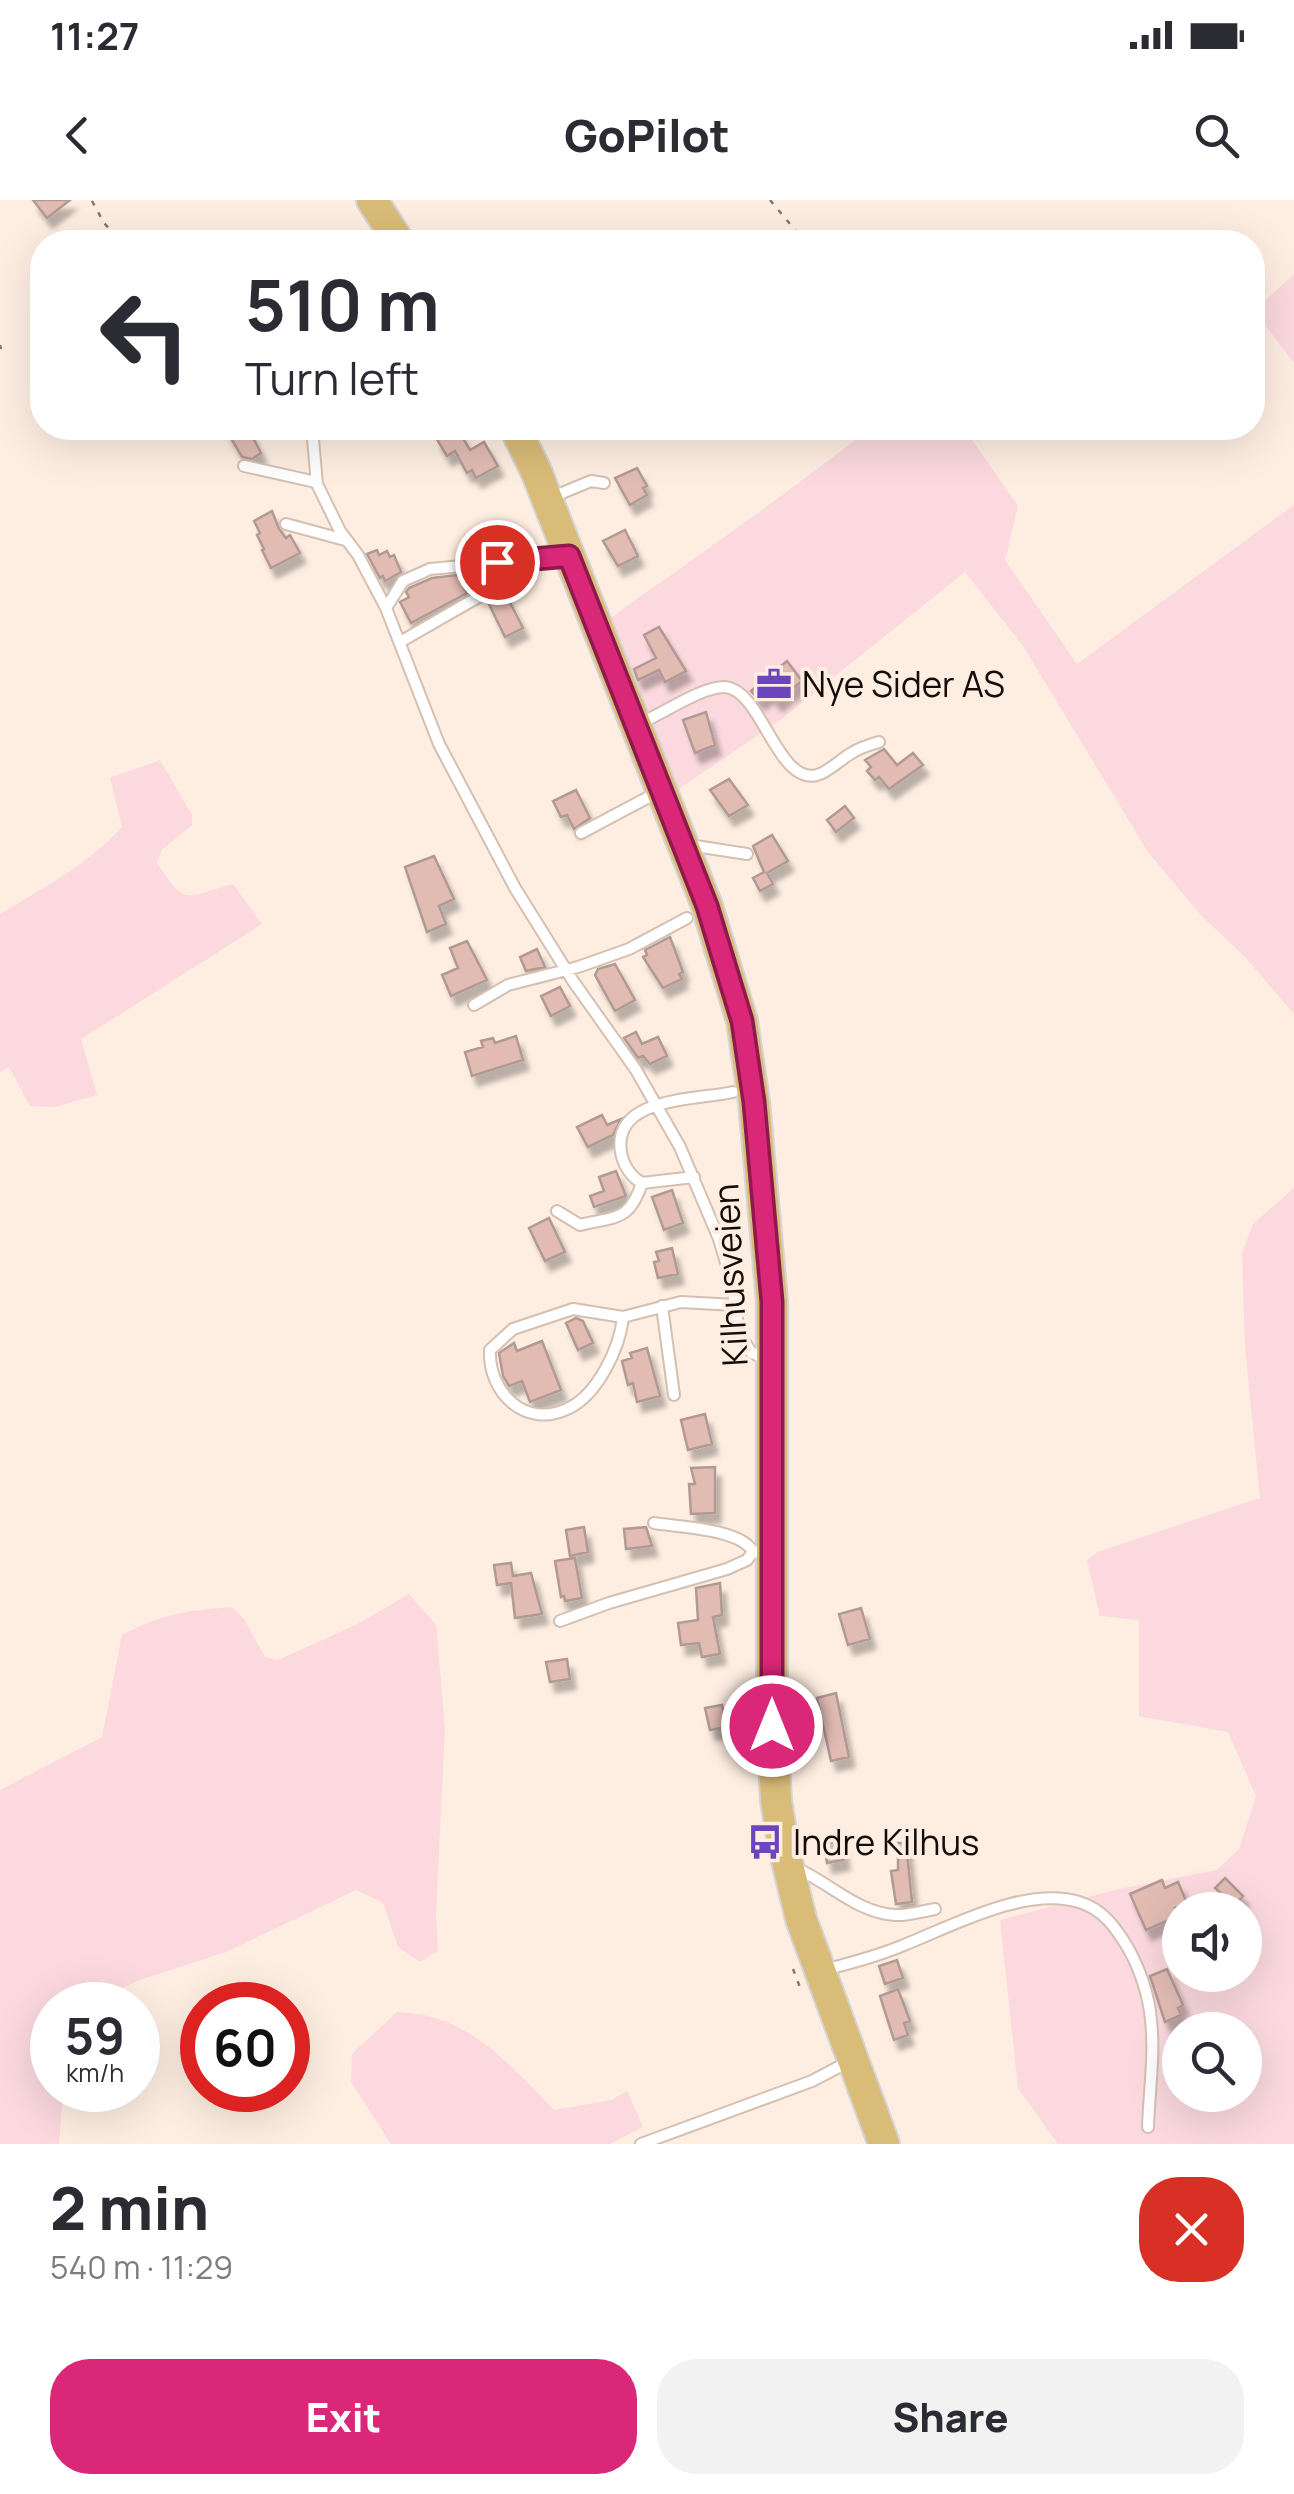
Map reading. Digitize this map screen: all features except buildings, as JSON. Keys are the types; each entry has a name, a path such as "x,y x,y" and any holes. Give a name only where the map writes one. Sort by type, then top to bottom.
{"main road":[{"path":"372,200 391,230"},
{"name":"Kilhusveien","path":"520,440 547,499 555,558 634,726 682,843 722,950 744,1034 766,1218 774,1362 762,1552 773,1754 805,1979 851,2060 884,2144"}],"lane":[{"path":"313,440 316,482 386,608 446,758 498,857 565,969 656,1103 694,1177 718,1239 744,1344 756,1356 774,1362"},
{"path":"244,466 316,482"},
{"path":"547,499 591,481 604,483"},
{"path":"286,524 345,540"},
{"path":"386,608 403,582 430,569 555,558"},
{"path":"400,642 555,558"},
{"path":"634,726 699,694 726,687 740,692 778,750 805,774 817,776 859,748 878,742"},
{"path":"581,833 661,790"},
{"path":"682,843 747,854"},
{"path":"474,1005 508,985 629,948 687,918"},
{"path":"694,1177 642,1183 633,1178 624,1160 621,1136 634,1117 656,1103 733,1092"},
{"path":"558,1211 580,1224 626,1214 634,1206 642,1183"},
{"path":"623,1317 610,1363 581,1400 568,1409 539,1415 527,1413 512,1404 496,1383 490,1350 513,1329 573,1309 623,1317 694,1302 735,1305"},
{"path":"662,1306 674,1395"},
{"path":"560,1621 727,1569 762,1552 726,1534 654,1522"},
{"path":"787,1864 811,1874 845,1897 887,1914 898,1916 935,1909"},
{"path":"805,1979 1021,1901 1062,1898 1084,1903 1110,1920 1133,1957 1149,2006 1152,2066 1148,2127"},
{"path":"640,2144 812,2081 851,2060"}],"path":[{"path":"770,200 794,230"},
{"path":"92,201 110,230"}],"shaded area":[{"path":"1294,274 1294,363 1265,325 1265,301"},
{"path":"854,440 972,440 1018,506 1005,560 1077,664 1294,505 1294,1014 1148,852 1023,646 965,572 779,721 668,796 589,638"},
{"path":"160,760 192,815 192,825 162,850 157,863 175,887 188,895 233,884 262,924 81,1039 97,1095 55,1107 30,1106 9,1067 0,1072 0,914 65,875 109,840 122,827 110,778"},
{"path":"1294,1188 1294,2144 1058,2144 1018,2088 1000,1920 1119,1889 1217,1870 1239,1849 1256,1796 1228,1732 1139,1716 1139,1620 1100,1616 1087,1560 1098,1552 1260,1498 1245,1346 1242,1253 1253,1224"},
{"path":"409,1594 436,1625 445,1727 436,1914 438,1951 420,1962 398,1947 383,1903 356,1890 226,1952 136,1982 30,1982 30,2112 61,2112 59,2144 0,2144 0,1790 102,1737 122,1635 137,1628 175,1614 232,1607 244,1619 265,1657 278,1660 358,1624"},
{"path":"397,2012 422,2015 466,2031 503,2059 554,2110 612,2100 627,2091 643,2127 610,2144 391,2144 351,2082 352,2054"}],"place":[{"name":"Nye Sider AS","path":"774,684"},
{"name":"Indre Kilhus","path":"765,1842"}],"route":[{"path":"497,562 569,556 707,906 734,986 754,1102 772,1302 772,1726"}]}
